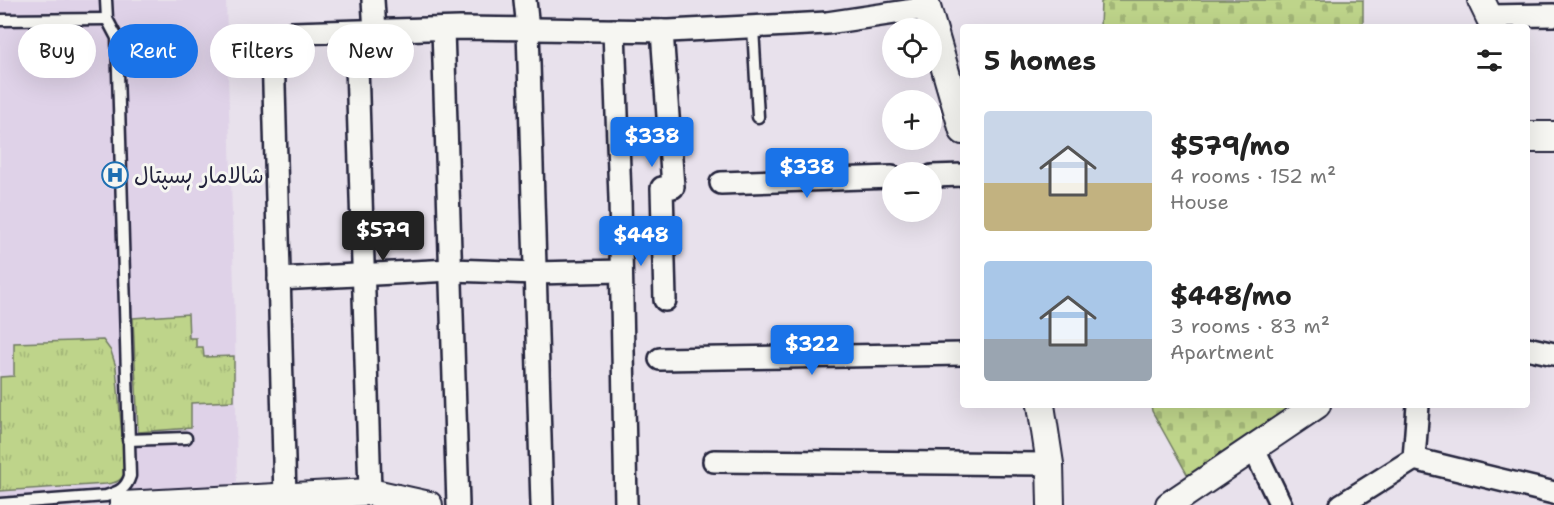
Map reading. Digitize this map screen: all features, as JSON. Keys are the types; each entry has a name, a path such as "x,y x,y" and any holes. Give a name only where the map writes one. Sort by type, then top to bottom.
{"main road":[{"path":"1530,137 1554,136"}],"street":[{"path":"368,24 374,0"},
{"path":"525,0 528,29 542,505"},
{"path":"414,30 662,31 753,27 827,23 927,4 960,120"},
{"path":"1489,14 1554,15"},
{"path":"443,29 458,505"},
{"path":"614,30 626,505"},
{"path":"662,31 673,187 662,188 665,300"},
{"path":"285,497 273,49 279,36 285,34 327,33"},
{"path":"366,78 364,274 370,492"},
{"path":"942,176 960,175"},
{"path":"721,183 882,177"},
{"path":"279,279 451,270 536,273 621,271"},
{"path":"1530,349 1554,354"},
{"path":"660,360 960,354"},
{"path":"1041,408 1050,464 1051,505"},
{"path":"1169,505 1313,408"},
{"path":"1414,459 1418,408"},
{"path":"1254,449 1281,505"},
{"path":"1341,505 1414,459 1554,493"},
{"path":"714,461 1050,464"},
{"path":"123,505 370,492 429,505"}],"lane":[{"path":"0,504 106,496 120,491 127,485 130,476 117,38 107,19 106,0"},
{"path":"0,20 107,19"},
{"path":"753,27 758,117"},
{"path":"128,440 186,438"}],"shaded area":[{"name":"شالامار ہسپتال","path":"0,0 226,0 227,24 210,24 210,78 228,78 237,493 78,505 0,505"}],"green space":[{"path":"1105,0 1363,0 1363,24 1100,24 1101,2"},
{"path":"188,314 189,338 196,338 196,347 203,347 204,357 234,356 234,401 191,403 191,428 138,432 133,318"},
{"path":"103,340 111,351 116,367 125,470 123,477 116,482 106,484 0,491 0,377 14,376 14,343"},
{"path":"1152,408 1302,408 1192,483"}],"place":[{"name":"شالامار ہسپتال","path":"115,175"}]}
